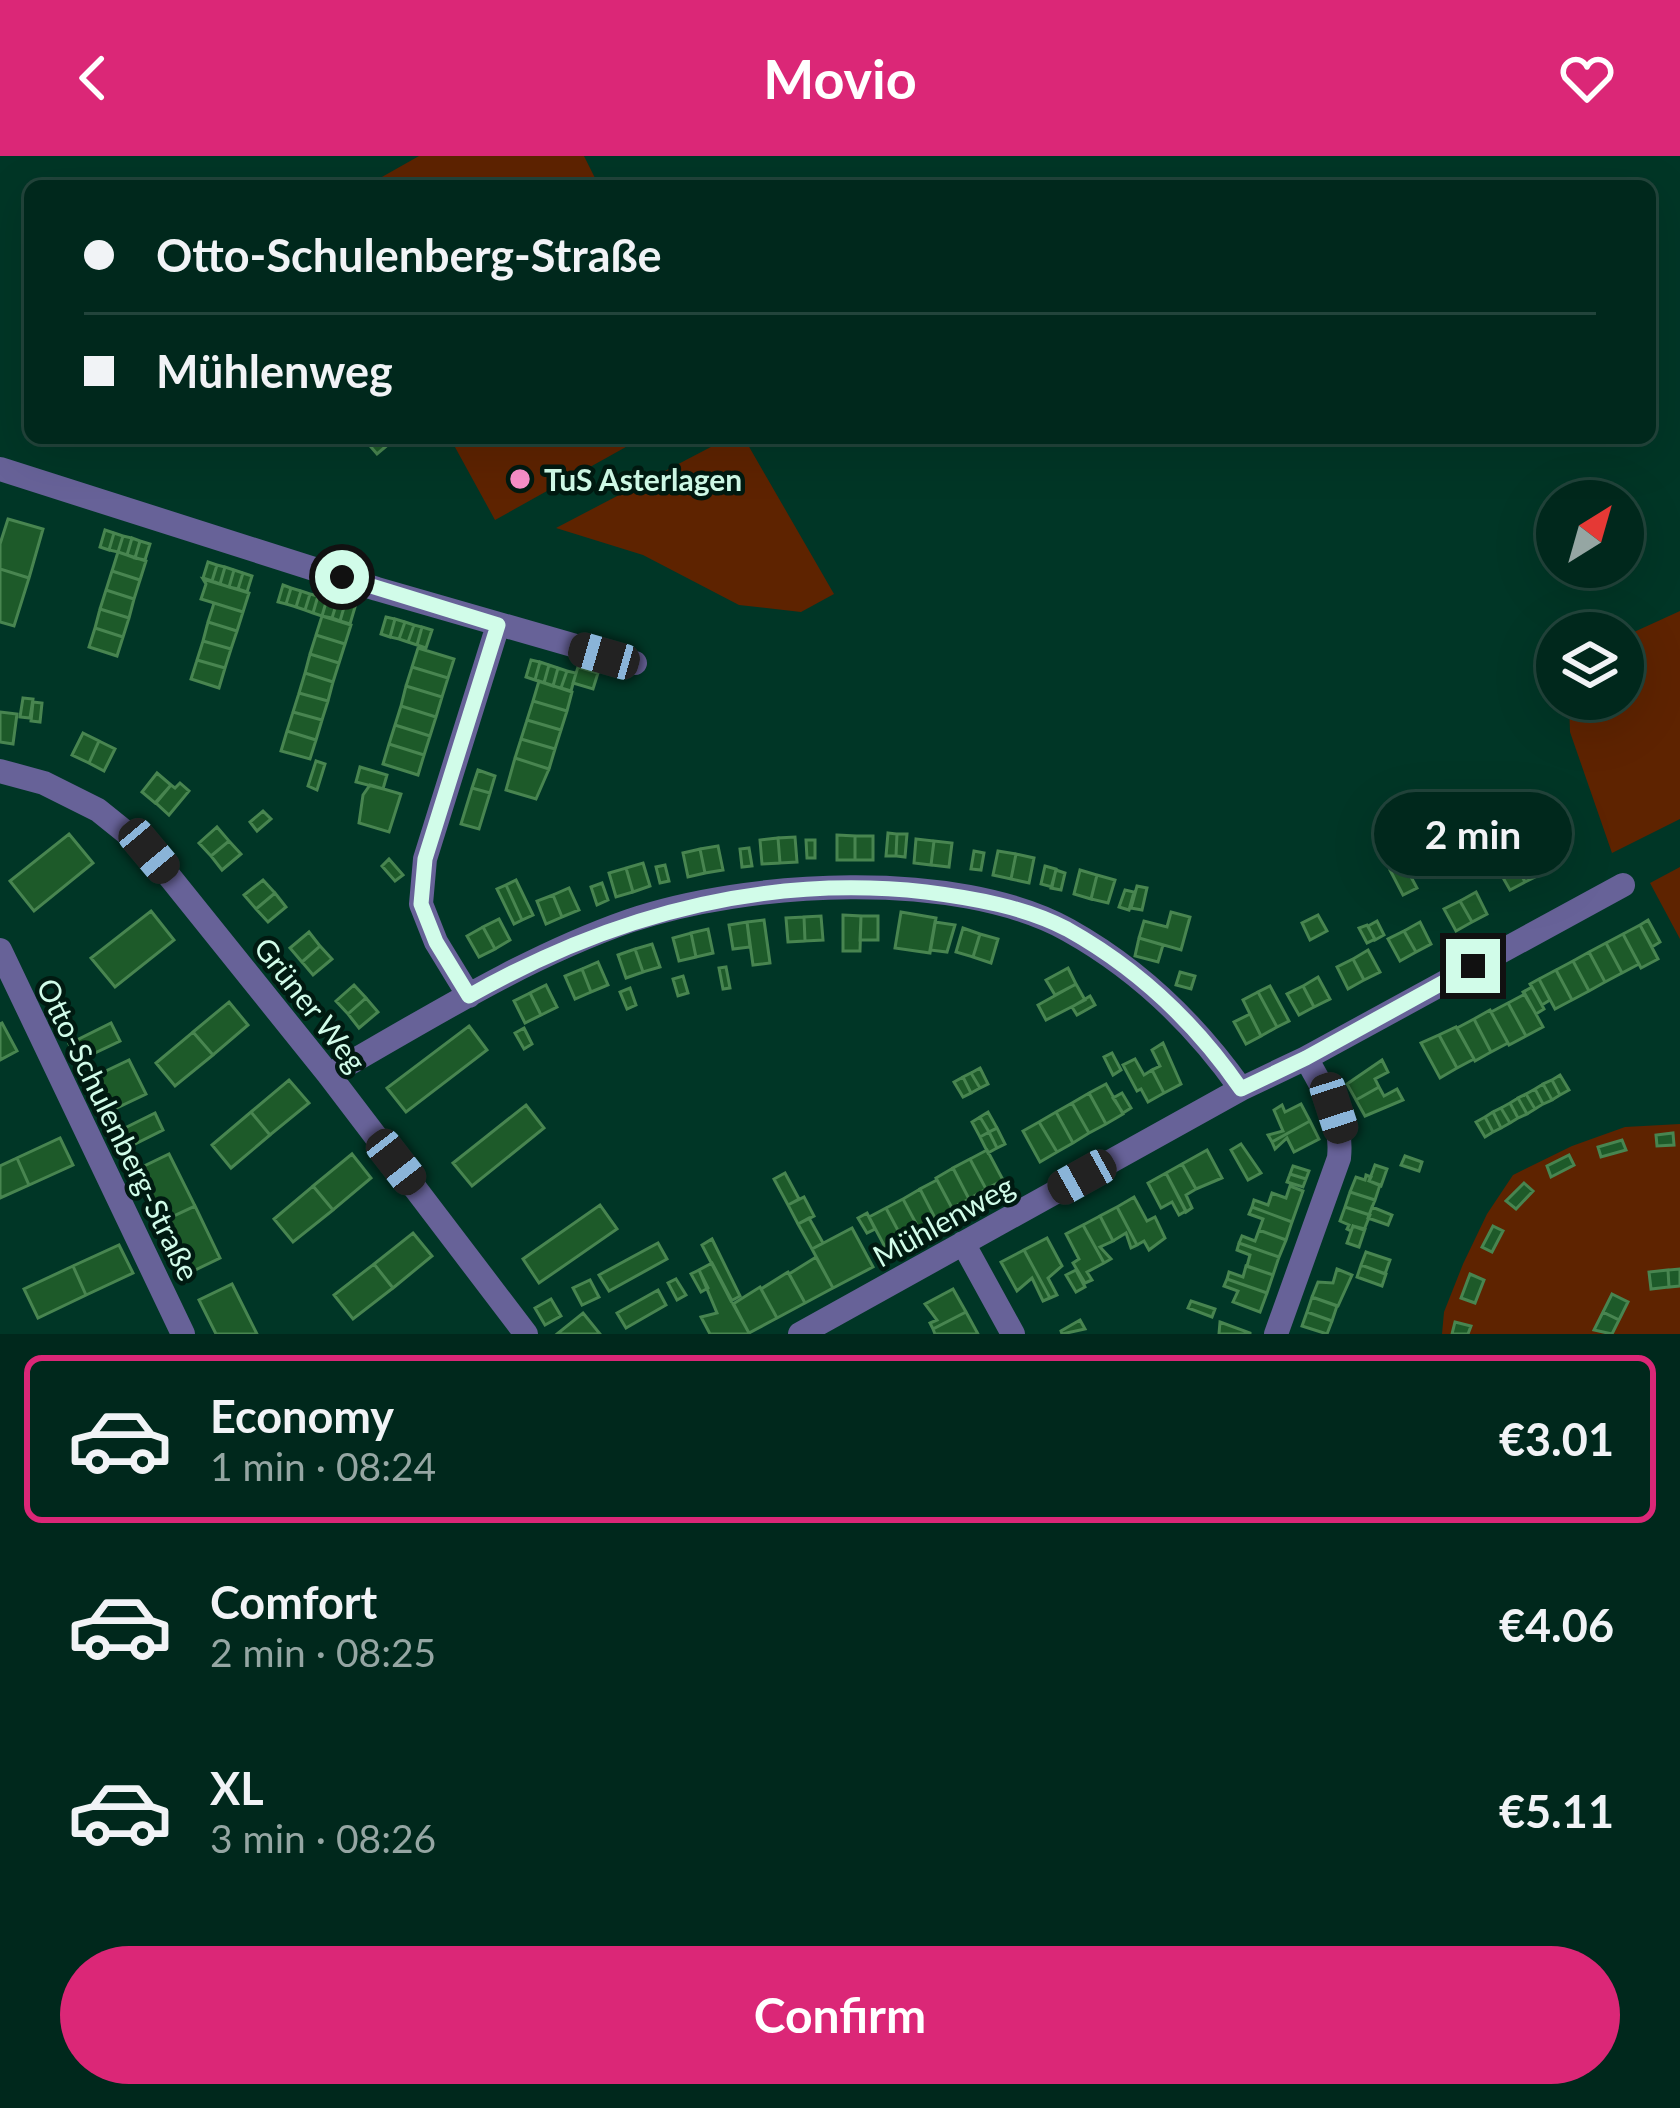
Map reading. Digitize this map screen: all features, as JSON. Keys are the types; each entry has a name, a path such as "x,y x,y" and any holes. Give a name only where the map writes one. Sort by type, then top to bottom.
{"street":[{"path":"0,469 498,625 635,663"},
{"path":"469,996 436,942 421,904 425,859 498,625"},
{"name":"Grüner Weg","path":"0,771 44,783 98,810 149,851 329,1075 526,1334"},
{"name":"Mühlenweg","path":"800,1334 1241,1089 1623,885"},
{"path":"329,1075 523,965 628,922 689,904 815,889 888,888 956,896 1018,910 1066,928 1173,1006 1209,1043 1241,1089"},
{"name":"Otto-Schulenberg-Straße","path":"0,950 184,1334"},
{"path":"1276,1334 1340,1158 1342,1133 1334,1108 1306,1058"},
{"path":"963,1243 1013,1334"}],"shaded area":[{"path":"419,156 584,156 596,180 377,180"},
{"name":"TuS Asterlagen","path":"453,444 631,444 495,520"},
{"path":"717,444 747,444 834,594 801,612 739,605 643,555 556,528"},
{"path":"1680,611 1680,819 1612,853 1570,720 1644,720 1644,627"},
{"path":"1680,867 1680,939 1650,883"},
{"path":"1680,1124 1680,1334 1442,1334 1444,1312 1463,1264 1513,1175 1625,1127"}],"building":[{"path":"368,444 389,444 377,454"},
{"path":"8,519 43,529 29,578 0,569 0,544"},
{"path":"105,530 114,533 109,550 100,547"},
{"path":"114,533 123,536 118,552 109,550"},
{"path":"123,536 132,538 127,555 118,552"},
{"path":"132,538 140,541 135,558 127,555"},
{"path":"140,541 150,544 145,560 135,558"},
{"path":"118,552 146,561 140,580 112,571"},
{"path":"208,562 217,565 212,581 203,578"},
{"path":"217,565 225,567 220,584 212,581"},
{"path":"225,567 234,570 229,587 220,584"},
{"path":"0,569 29,578 14,626 0,622"},
{"path":"234,570 243,573 238,589 229,587"},
{"path":"112,571 140,580 134,599 106,590"},
{"path":"243,573 252,576 247,592 238,589"},
{"path":"203,579 249,593 243,612 201,599"},
{"path":"283,585 291,588 286,604 278,602"},
{"path":"291,588 301,591 296,607 286,604"},
{"path":"106,590 134,599 129,618 100,609"},
{"path":"301,591 310,594 305,610 296,607"},
{"path":"310,594 318,596 313,613 305,610"},
{"path":"318,596 327,599 322,616 313,613"},
{"path":"327,599 337,602 332,618 322,616"},
{"path":"337,602 345,604 340,621 332,618"},
{"path":"214,603 243,612 237,631 208,622"},
{"path":"345,604 355,607 350,624 340,621"},
{"path":"100,609 129,618 123,637 95,628"},
{"path":"322,616 351,625 345,644 316,635"},
{"path":"386,617 395,619 390,637 381,634"},
{"path":"395,619 405,622 399,639 390,637"},
{"path":"208,622 237,631 231,649 203,641"},
{"path":"405,622 414,625 408,642 399,639"},
{"path":"414,625 422,627 417,645 408,642"},
{"path":"422,627 432,630 426,648 417,645"},
{"path":"95,628 123,637 117,656 89,647"},
{"path":"316,635 345,644 339,663 310,654"},
{"path":"203,641 231,649 225,668 197,660"},
{"path":"418,648 454,659 448,678 412,667"},
{"path":"310,654 339,663 333,682 305,673"},
{"path":"197,660 225,668 219,688 191,679"},
{"path":"531,660 540,662 535,680 526,677"},
{"path":"540,662 549,665 544,683 535,680"},
{"path":"549,665 558,668 553,686 544,683"},
{"path":"412,667 448,678 442,697 406,686"},
{"path":"578,667 598,673 593,689 573,683"},
{"path":"558,668 567,671 561,688 553,686"},
{"path":"567,671 576,673 571,691 561,688"},
{"path":"305,673 333,682 328,701 299,693"},
{"path":"539,681 572,692 567,711 533,701"},
{"path":"406,686 442,697 436,717 401,706"},
{"path":"299,693 328,701 322,720 293,712"},
{"path":"23,698 33,699 30,718 20,717"},
{"path":"533,701 567,711 561,730 527,720"},
{"path":"33,702 42,703 40,722 31,721"},
{"path":"401,706 436,717 430,736 395,725"},
{"path":"0,712 17,714 13,744 0,742"},
{"path":"293,712 322,720 316,740 287,731"},
{"path":"527,720 561,730 555,749 521,739"},
{"path":"395,725 430,736 424,755 389,744"},
{"path":"287,731 316,740 310,759 281,751"},
{"path":"83,733 99,741 89,763 72,755"},
{"path":"521,739 555,749 549,769 515,758"},
{"path":"99,741 115,749 104,771 89,763"},
{"path":"389,744 424,755 418,775 383,764"},
{"path":"515,758 549,769 536,799 506,790"},
{"path":"316,761 325,764 317,790 308,786"},
{"path":"360,767 387,775 383,789 356,782"},
{"path":"478,770 495,776 490,793 472,788"},
{"path":"157,773 171,785 155,803 142,792"},
{"path":"180,783 189,791 169,815 156,803 171,785 175,788"},
{"path":"370,785 401,794 389,832 359,823 363,795"},
{"path":"472,788 490,793 479,829 461,824"},
{"path":"263,811 271,819 257,831 250,822"},
{"path":"217,827 229,841 211,856 199,843"},
{"path":"888,833 897,834 896,856 886,856"},
{"path":"69,834 93,863 34,911 10,881"},
{"path":"897,834 907,834 905,857 896,856"},
{"path":"837,835 855,836 855,860 837,860"},
{"path":"855,836 873,836 873,860 855,860"},
{"path":"795,837 797,862 780,863 778,838"},
{"path":"778,838 780,863 762,864 760,840"},
{"path":"916,839 934,841 931,865 914,863"},
{"path":"806,840 815,840 815,858 807,858"},
{"path":"229,841 241,854 222,870 211,856"},
{"path":"934,841 952,843 949,867 931,865"},
{"path":"718,846 723,870 705,873 700,849"},
{"path":"749,848 752,866 742,867 740,849"},
{"path":"700,849 705,873 688,877 683,853"},
{"path":"974,851 984,853 981,870 971,869"},
{"path":"998,851 1016,854 1011,879 993,875"},
{"path":"1530,852 1541,874 1525,882 1514,861"},
{"path":"1016,854 1034,858 1029,883 1011,879"},
{"path":"389,859 403,875 395,881 382,866"},
{"path":"1514,861 1525,882 1510,890 1498,869"},
{"path":"1403,862 1417,888 1403,895 1390,870"},
{"path":"643,863 650,886 633,892 626,868"},
{"path":"665,865 669,881 660,883 656,867"},
{"path":"1045,866 1056,869 1052,887 1041,884"},
{"path":"626,868 633,892 616,897 609,873"},
{"path":"1056,870 1065,873 1061,890 1051,888"},
{"path":"1080,870 1097,875 1091,899 1074,894"},
{"path":"1097,875 1115,880 1108,903 1091,899"},
{"path":"263,880 275,893 256,909 244,895"},
{"path":"516,880 533,915 522,920 506,885"},
{"path":"602,883 608,900 597,905 591,887"},
{"path":"506,885 522,920 514,924 497,889"},
{"path":"1137,886 1147,888 1142,910 1131,908"},
{"path":"569,888 579,910 562,917 553,895"},
{"path":"1125,890 1134,892 1129,910 1119,907"},
{"path":"1476,892 1487,914 1472,922 1460,901"},
{"path":"275,893 286,907 268,922 256,909"},
{"path":"553,895 562,917 546,924 537,901"},
{"path":"1460,901 1472,922 1456,931 1444,909"},
{"path":"151,911 174,940 115,987 91,958"},
{"path":"901,912 936,918 930,953 895,948"},
{"path":"1171,912 1190,917 1181,950 1139,938 1144,921 1167,927"},
{"path":"843,915 861,916 860,951 843,951"},
{"path":"1318,915 1327,931 1310,940 1302,923"},
{"path":"821,916 823,940 805,941 804,917"},
{"path":"861,916 878,916 878,940 860,940"},
{"path":"804,917 805,941 788,942 786,918"},
{"path":"499,919 510,940 495,949 483,927"},
{"path":"764,920 770,963 753,965 747,922"},
{"path":"1648,920 1660,942 1652,947 1640,925"},
{"path":"1377,921 1384,935 1375,940 1368,926"},
{"path":"747,922 750,947 733,949 729,925"},
{"path":"935,922 955,925 947,952 930,950"},
{"path":"1420,922 1431,944 1416,952 1404,931"},
{"path":"1367,925 1375,939 1367,943 1359,928"},
{"path":"1640,925 1658,959 1641,968 1623,934"},
{"path":"483,927 495,949 479,957 467,936"},
{"path":"963,928 980,934 973,957 956,952"},
{"path":"708,929 713,953 696,957 691,933"},
{"path":"1404,931 1416,952 1400,961 1388,939"},
{"path":"309,932 320,946 302,962 290,948"},
{"path":"691,933 696,957 679,961 673,938"},
{"path":"980,934 998,939 991,963 973,957"},
{"path":"1623,934 1639,964 1622,973 1606,943"},
{"path":"1139,938 1163,945 1158,962 1135,956"},
{"path":"1606,943 1622,973 1605,982 1589,952"},
{"path":"652,944 660,967 643,972 635,949"},
{"path":"320,946 332,959 313,975 302,962"},
{"path":"635,949 643,972 626,978 618,955"},
{"path":"1368,950 1380,972 1364,980 1353,959"},
{"path":"1589,952 1605,982 1589,991 1573,961"},
{"path":"1353,959 1364,980 1348,989 1337,967"},
{"path":"1573,961 1589,991 1572,1000 1556,970"},
{"path":"598,962 608,985 591,992 582,969"},
{"path":"726,967 730,988 723,989 719,968"},
{"path":"1068,968 1076,984 1055,995 1046,980"},
{"path":"582,969 591,992 575,999 565,976"},
{"path":"1556,970 1572,1000 1555,1009 1539,979"},
{"path":"1180,972 1195,976 1191,989 1176,985"},
{"path":"683,976 688,993 678,996 673,979"},
{"path":"1318,977 1330,999 1314,1007 1303,986"},
{"path":"1539,979 1550,1000 1542,1005 1530,984"},
{"path":"1076,984 1085,1000 1046,1020 1038,1005"},
{"path":"354,985 366,998 348,1014 336,1001"},
{"path":"546,985 557,1007 541,1015 530,993"},
{"path":"1270,986 1289,1021 1277,1027 1258,992"},
{"path":"1303,986 1314,1007 1299,1015 1287,994"},
{"path":"1532,987 1544,1009 1536,1014 1523,992"},
{"path":"630,988 636,1005 627,1009 620,992"},
{"path":"1258,992 1277,1027 1261,1036 1243,1000"},
{"path":"530,993 541,1015 525,1023 514,1001"},
{"path":"1525,994 1543,1027 1526,1036 1508,1003"},
{"path":"1090,996 1095,1005 1077,1015 1072,1007"},
{"path":"366,998 378,1012 359,1028 348,1014"},
{"path":"229,1002 248,1025 213,1055 193,1032"},
{"path":"1508,1003 1526,1036 1509,1045 1491,1012"},
{"path":"1490,1010 1508,1043 1491,1052 1474,1019"},
{"path":"1250,1014 1261,1036 1246,1044 1234,1022"},
{"path":"1474,1019 1491,1052 1475,1061 1457,1028"},
{"path":"111,1023 120,1041 78,1061 69,1044"},
{"path":"0,1024 17,1051 0,1060"},
{"path":"469,1026 487,1050 406,1112 387,1088"},
{"path":"1456,1027 1474,1059 1457,1068 1439,1035"},
{"path":"524,1028 532,1044 524,1049 515,1033"},
{"path":"193,1032 213,1055 175,1086 156,1063"},
{"path":"1439,1035 1457,1068 1440,1078 1421,1043"},
{"path":"1163,1043 1181,1084 1164,1093 1152,1070 1160,1066 1152,1050"},
{"path":"1112,1053 1121,1070 1113,1075 1104,1057"},
{"path":"1135,1059 1144,1075 1152,1070 1164,1093 1148,1102 1123,1065"},
{"path":"129,1060 146,1094 104,1114 87,1080"},
{"path":"1382,1060 1388,1072 1375,1079 1379,1087 1356,1100 1347,1084"},
{"path":"980,1068 988,1084 980,1088 971,1073"},
{"path":"971,1073 980,1088 971,1093 963,1077"},
{"path":"1560,1075 1569,1090 1560,1095 1552,1080"},
{"path":"963,1077 971,1093 963,1097 954,1082"},
{"path":"289,1080 309,1103 270,1135 251,1112"},
{"path":"1552,1080 1560,1095 1552,1100 1543,1084"},
{"path":"1106,1084 1123,1114 1106,1124 1089,1093"},
{"path":"1543,1084 1552,1100 1543,1104 1535,1089"},
{"path":"1379,1087 1384,1096 1397,1089 1403,1100 1365,1116 1356,1100"},
{"path":"1535,1089 1543,1104 1535,1109 1526,1094"},
{"path":"1089,1093 1106,1124 1089,1133 1072,1103"},
{"path":"1122,1093 1131,1108 1123,1113 1113,1098"},
{"path":"1526,1094 1535,1109 1527,1114 1518,1098"},
{"path":"1518,1098 1527,1114 1518,1118 1510,1103"},
{"path":"1072,1103 1089,1133 1073,1143 1056,1112"},
{"path":"1510,1103 1518,1118 1510,1123 1501,1108"},
{"path":"1301,1104 1310,1121 1272,1142 1268,1135 1283,1131 1274,1110 1282,1105 1285,1112"},
{"path":"526,1105 544,1128 472,1186 453,1163"},
{"path":"1501,1108 1510,1123 1501,1128 1493,1112"},
{"path":"251,1112 270,1135 231,1168 212,1145"},
{"path":"988,1112 997,1128 989,1132 980,1117"},
{"path":"1056,1112 1073,1143 1057,1152 1039,1122"},
{"path":"1493,1112 1501,1128 1493,1132 1485,1117"},
{"path":"155,1113 163,1130 121,1151 113,1134"},
{"path":"980,1117 989,1132 980,1137 972,1122"},
{"path":"1485,1117 1493,1132 1485,1137 1476,1122"},
{"path":"1310,1121 1319,1139 1294,1152 1287,1138 1275,1149 1272,1142"},
{"path":"1039,1122 1057,1152 1040,1162 1023,1131"},
{"path":"997,1128 1005,1144 997,1148 989,1132"},
{"path":"989,1132 997,1148 988,1153 980,1137"},
{"path":"1673,1133 1674,1145 1657,1146 1656,1135"},
{"path":"60,1138 73,1165 29,1185 17,1158"},
{"path":"1622,1140 1626,1150 1601,1157 1598,1147"},
{"path":"1241,1144 1261,1173 1248,1180 1231,1150"},
{"path":"987,1150 1003,1180 986,1189 970,1159"},
{"path":"1207,1150 1222,1178 1196,1189 1182,1164"},
{"path":"169,1154 195,1206 161,1222 136,1170"},
{"path":"352,1154 371,1178 333,1210 313,1186"},
{"path":"1569,1155 1574,1165 1551,1177 1547,1166"},
{"path":"1405,1156 1422,1162 1419,1171 1401,1165"},
{"path":"17,1158 29,1185 0,1198 0,1166"},
{"path":"970,1159 986,1189 969,1199 953,1168"},
{"path":"1182,1164 1196,1189 1186,1195 1192,1208 1186,1212 1166,1173"},
{"path":"1375,1165 1387,1169 1381,1186 1369,1181"},
{"path":"1293,1166 1309,1171 1306,1179 1290,1174"},
{"path":"953,1168 969,1199 952,1208 936,1178"},
{"path":"785,1173 799,1199 788,1205 774,1179"},
{"path":"1166,1173 1186,1211 1179,1215 1172,1202 1161,1208 1148,1183"},
{"path":"1290,1174 1306,1179 1303,1187 1287,1182"},
{"path":"1366,1175 1380,1185 1375,1200 1350,1192 1356,1177 1365,1180"},
{"path":"937,1180 953,1210 936,1220 920,1189"},
{"path":"1524,1183 1533,1191 1516,1209 1506,1201"},
{"path":"313,1186 333,1210 293,1242 274,1219"},
{"path":"1290,1186 1303,1191 1292,1222 1252,1207 1254,1200 1268,1205 1272,1193 1286,1198"},
{"path":"920,1189 936,1220 919,1229 903,1199"},
{"path":"1350,1192 1375,1200 1369,1215 1345,1207"},
{"path":"804,1197 814,1216 798,1224 788,1205"},
{"path":"1134,1197 1147,1221 1155,1217 1165,1238 1149,1250 1144,1241 1137,1245 1117,1207"},
{"path":"903,1199 919,1229 902,1238 886,1208"},
{"path":"600,1205 617,1229 539,1283 523,1259"},
{"path":"195,1206 220,1258 187,1274 161,1222"},
{"path":"1117,1207 1137,1245 1131,1248 1126,1233 1113,1241 1100,1216"},
{"path":"1252,1207 1292,1222 1286,1240 1259,1230 1263,1219 1249,1214"},
{"path":"1345,1207 1370,1215 1364,1230 1353,1226 1351,1231 1340,1221"},
{"path":"1372,1207 1392,1215 1388,1225 1368,1218"},
{"path":"886,1208 902,1238 885,1247 869,1217"},
{"path":"867,1213 875,1229 867,1233 858,1218"},
{"path":"1100,1216 1113,1241 1100,1247 1111,1259 1104,1263 1083,1225"},
{"path":"809,1218 823,1243 812,1249 798,1224"},
{"path":"1083,1225 1104,1263 1087,1272 1092,1280 1085,1283 1073,1263 1079,1259 1066,1234"},
{"path":"1353,1226 1365,1229 1359,1247 1347,1243"},
{"path":"1493,1226 1503,1231 1492,1252 1482,1247"},
{"path":"852,1228 873,1267 833,1288 812,1249"},
{"path":"1259,1230 1286,1240 1279,1257 1239,1243 1242,1236 1255,1241"},
{"path":"413,1233 432,1256 393,1288 374,1264"},
{"path":"1047,1238 1062,1266 1048,1278 1057,1295 1050,1298 1024,1250"},
{"path":"712,1239 740,1296 731,1301 702,1245"},
{"path":"658,1243 667,1259 609,1291 599,1275"},
{"path":"1239,1243 1279,1257 1273,1275 1247,1266 1250,1255 1237,1250"},
{"path":"119,1245 133,1273 86,1295 73,1266"},
{"path":"1024,1250 1050,1298 1043,1301 1032,1278 1017,1291 1001,1262"},
{"path":"1366,1252 1390,1260 1385,1274 1361,1265"},
{"path":"816,1257 833,1288 805,1303 789,1274"},
{"path":"712,1263 749,1333 710,1334 701,1317 717,1313 699,1270"},
{"path":"374,1264 393,1288 353,1319 334,1295"},
{"path":"1361,1265 1386,1274 1382,1286 1357,1277"},
{"path":"73,1266 86,1295 38,1318 24,1289"},
{"path":"1246,1266 1273,1275 1267,1293 1227,1279 1229,1272 1243,1277"},
{"path":"1337,1269 1352,1275 1338,1306 1312,1297 1318,1282 1333,1283"},
{"path":"1680,1269 1680,1286 1669,1287 1668,1270"},
{"path":"699,1270 708,1288 701,1292 691,1274"},
{"path":"1076,1270 1085,1287 1076,1292 1066,1275"},
{"path":"1668,1270 1669,1287 1651,1289 1649,1272"},
{"path":"788,1272 805,1303 777,1318 761,1289"},
{"path":"1470,1274 1484,1280 1475,1303 1461,1298"},
{"path":"676,1279 686,1295 677,1300 668,1283"},
{"path":"1227,1279 1267,1293 1260,1312 1233,1302 1238,1291 1224,1286"},
{"path":"590,1280 599,1297 582,1305 573,1288"},
{"path":"232,1284 257,1334 216,1334 199,1300"},
{"path":"760,1287 777,1318 749,1333 733,1304"},
{"path":"953,1289 966,1312 933,1329 930,1323 937,1320 925,1304"},
{"path":"658,1290 666,1305 626,1328 617,1313"},
{"path":"1612,1294 1628,1302 1619,1320 1603,1312"},
{"path":"1312,1297 1337,1306 1332,1321 1307,1312"},
{"path":"551,1299 561,1316 545,1325 535,1308"},
{"path":"1191,1301 1215,1309 1212,1317 1188,1308"},
{"path":"966,1312 978,1334 935,1334 933,1329"},
{"path":"1307,1312 1332,1321 1327,1334 1302,1326"},
{"path":"1603,1312 1619,1320 1612,1334 1594,1330"},
{"path":"583,1313 600,1334 557,1334"},
{"path":"1080,1320 1085,1329 1062,1334 1061,1331"},
{"path":"1220,1322 1250,1333 1250,1334 1219,1334"},
{"path":"1455,1322 1471,1326 1468,1334 1452,1334"}],"place":[{"name":"TuS Asterlagen","path":"520,479"}],"route":[{"path":"342,577 498,625 425,859 421,904 436,942 469,996 523,965 628,922 689,904 815,889 888,888 956,896 1018,910 1066,928 1173,1006 1209,1043 1241,1089 1473,966"}]}
